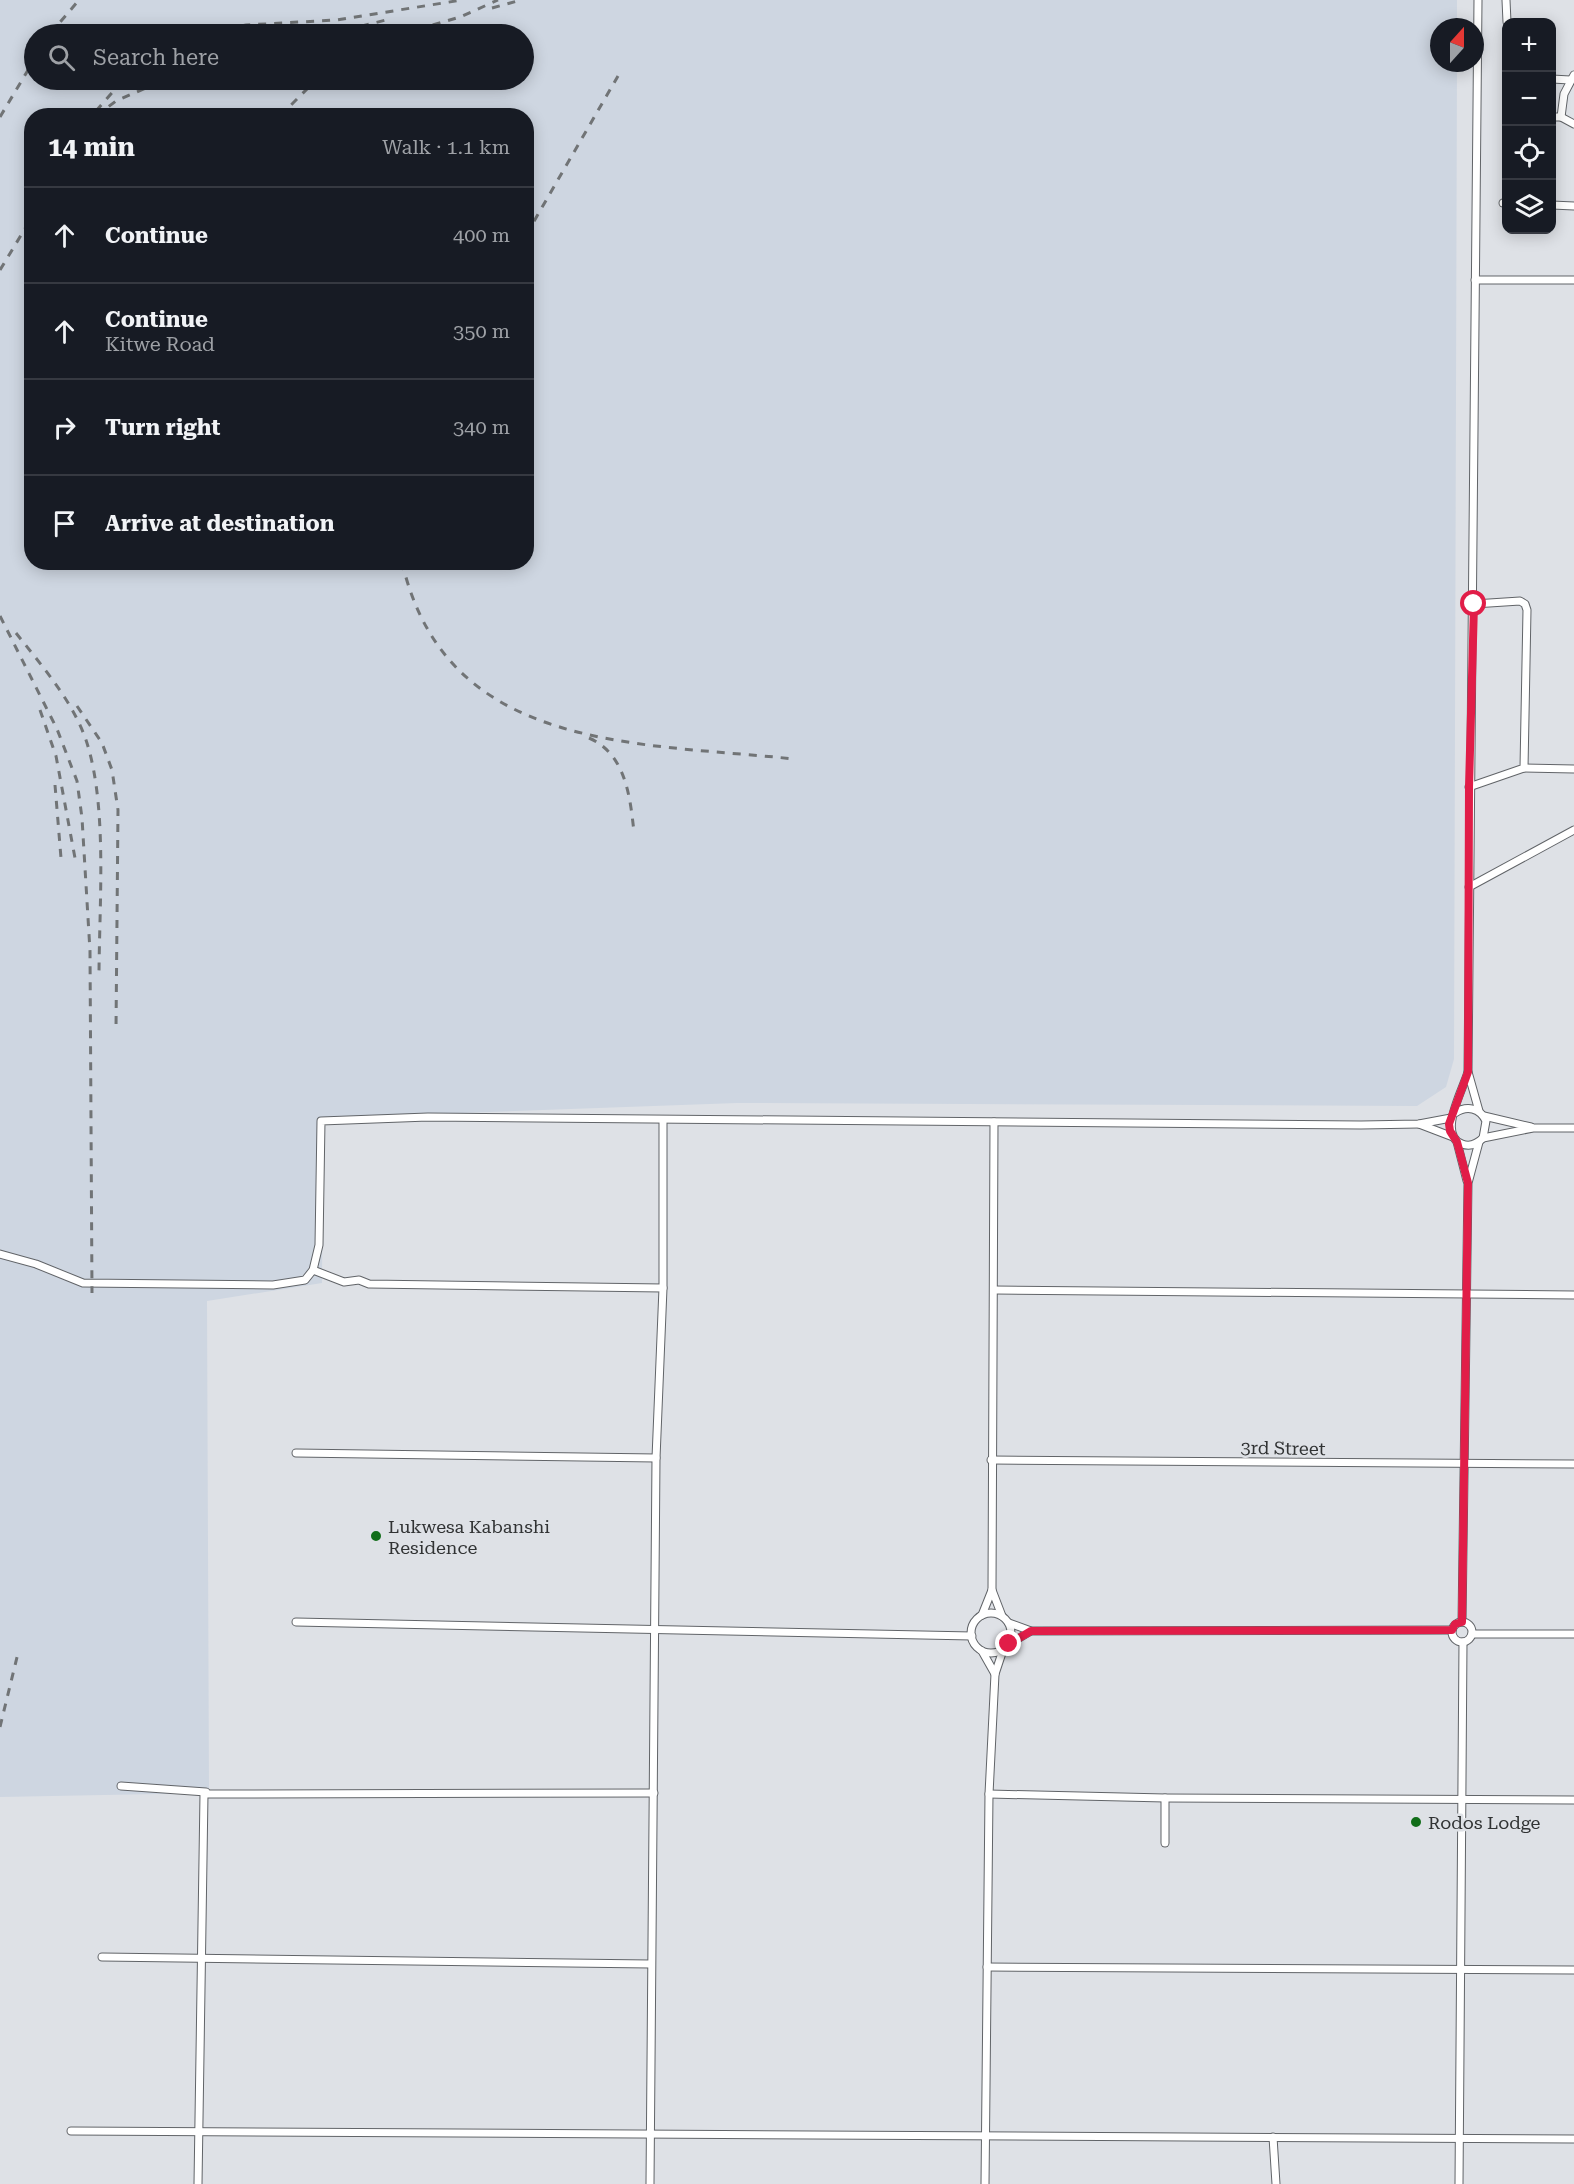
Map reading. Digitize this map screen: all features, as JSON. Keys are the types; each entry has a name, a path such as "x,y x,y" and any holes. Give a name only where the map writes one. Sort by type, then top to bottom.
{"street":[{"path":"1462,1622 1468,1183 1487,1127 1468,1072 1478,0"},
{"path":"1506,0 1507,18"},
{"path":"1556,79 1572,77"},
{"path":"1561,117 1564,94 1572,77"},
{"path":"1556,117 1561,117 1574,124"},
{"path":"1556,205 1574,206"},
{"path":"1475,280 1574,280"},
{"path":"1474,604 1520,601 1525,604 1527,610 1524,768"},
{"path":"1469,787 1524,768 1574,769"},
{"path":"1468,886 1574,830"},
{"path":"1468,1072 1449,1124 1468,1183"},
{"path":"0,1254 36,1264 83,1283 273,1286 305,1280 313,1270 319,1245 321,1120 428,1117 1419,1124 1453,1115 1467,1108 1533,1128"},
{"path":"650,2184 652,2136 650,1964 656,1631 656,1458 663,1288 663,1120"},
{"path":"994,1122 992,1590 1002,1616 1009,1623 1031,1631 1452,1630"},
{"path":"1419,1124 1468,1145 1533,1128 1574,1128"},
{"path":"313,1270 344,1282 359,1281 369,1284 663,1288"},
{"path":"995,1290 1574,1295"},
{"path":"296,1454 656,1458"},
{"name":"3rd Street","path":"991,1460 1574,1464"},
{"path":"992,1590 982,1615 974,1624 972,1636 995,1674"},
{"path":"982,1615 1002,1616"},
{"path":"296,1622 486,1624 656,1631 972,1636"},
{"path":"1463,1642 1453,1638 1452,1630 1455,1624 1462,1622 1471,1627 1472,1634"},
{"path":"1009,1623 1011,1637 1009,1644"},
{"path":"985,2184 989,1794 995,1674 1003,1650 1031,1631"},
{"path":"1459,2184 1463,1642 1472,1634 1574,1634"},
{"path":"982,1651 992,1653 1003,1650"},
{"path":"121,1786 206,1792 654,1792"},
{"path":"198,2184 202,1798 206,1792"},
{"path":"989,1794 1165,1798 1574,1800"},
{"path":"1165,1798 1165,1843"},
{"path":"102,1957 650,1964"},
{"path":"987,1967 1574,1970"},
{"path":"71,2132 199,2131 652,2136 985,2134 1574,2139"},
{"path":"1274,2137 1276,2184"}],"shaded area":[{"path":"0,0 1457,0 1457,18 1430,18 1430,72 1457,72 1454,1059 1446,1087 1417,1106 737,1103 323,1118 322,1283 207,1301 209,1793 0,1797"}],"railway":[{"path":"59,24 79,0"},
{"path":"264,24 336,20 462,0"},
{"path":"436,24 460,17 498,0"},
{"path":"492,8 521,0"},
{"path":"370,24 386,20"},
{"path":"534,221 618,76"},
{"path":"0,117 24,77"},
{"path":"99,108 114,90"},
{"path":"107,108 116,101 141,90"},
{"path":"288,108 306,90"},
{"path":"0,270 24,230"},
{"path":"405,570 425,625 460,671 504,704 556,726 613,740 794,759"},
{"path":"0,616 57,729 77,781 82,818 90,951 92,1293"},
{"path":"16,633 56,684 73,711 86,740 93,766 100,825 101,857 99,977"},
{"path":"77,706 102,743 112,770 118,810 116,1029"},
{"path":"40,710 56,756 75,858"},
{"path":"589,738 611,755 624,778 634,832"},
{"path":"55,785 61,858"},
{"path":"0,1727 18,1653"}],"place":[{"name":"Lukwesa Kabanshi Residence","path":"376,1536"},
{"name":"Rodos Lodge","path":"1416,1822"}],"route":[{"path":"1009,1644 1031,1631 1452,1630 1455,1624 1462,1622 1468,1183 1457,1142 1450,1131 1449,1124 1455,1113 1468,1072 1469,787 1474,604"}]}
